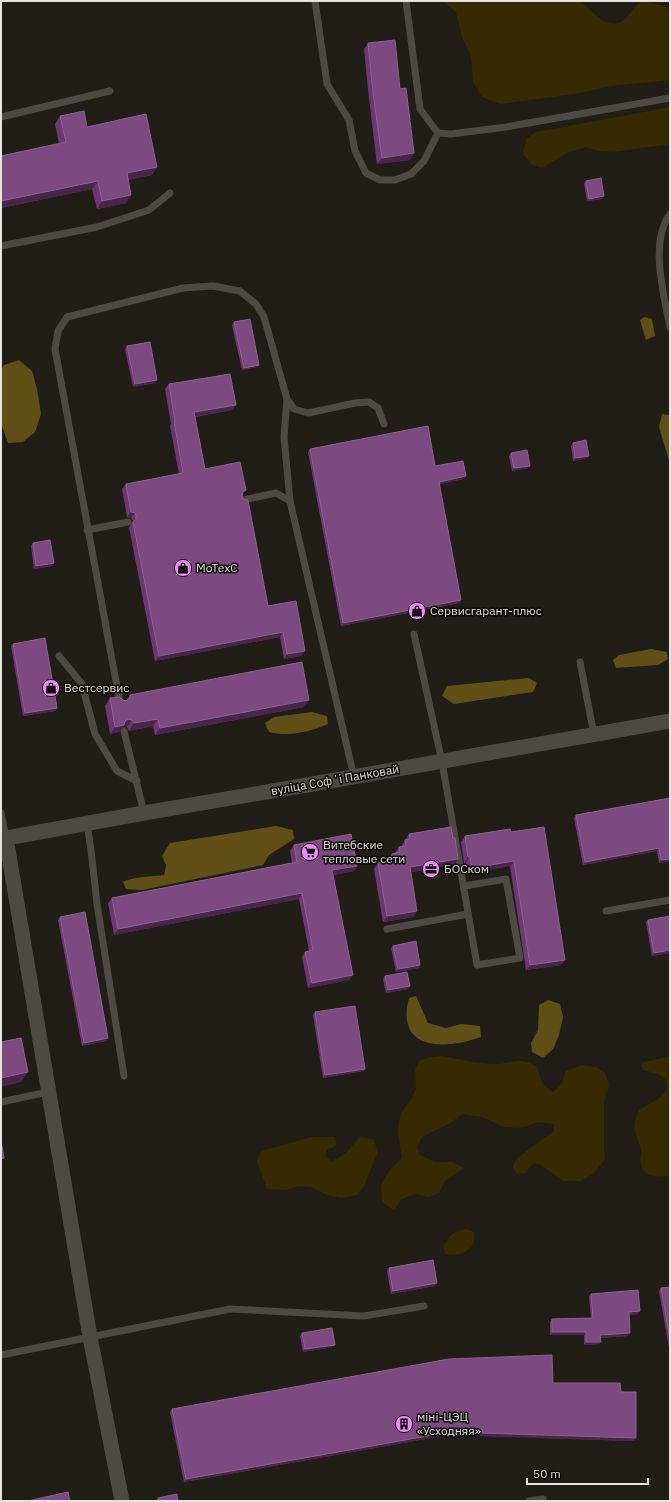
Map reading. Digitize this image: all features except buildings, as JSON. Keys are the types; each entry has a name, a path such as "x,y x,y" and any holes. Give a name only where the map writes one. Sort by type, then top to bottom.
{"street":[{"name":"вуліца Софʼі Панковай","path":"3,839 144,812 442,762 670,721"},
{"path":"3,839 90,1337 122,1501"}],"lane":[{"path":"315,1 327,84 349,120 355,151 366,173 380,180 395,180 411,174 424,161 438,133"},
{"path":"406,1 420,109 438,133 451,134 506,127 670,98"},
{"path":"1,118 110,91"},
{"path":"1,246 97,227 150,210 170,193"},
{"path":"670,214 665,221 659,250 666,284 670,327"},
{"path":"120,703 55,349 58,331 67,317 183,288 213,286 240,291 256,304 264,317 287,399 294,409 308,412 355,403 369,402 378,408 384,424"},
{"path":"287,399 284,437 290,501 354,777"},
{"path":"243,500 276,493 290,501"},
{"path":"88,530 128,522"},
{"path":"414,634 442,762 477,965 520,958 506,879 464,886"},
{"path":"59,656 82,684 95,734 117,771 137,781"},
{"path":"580,662 594,735"},
{"path":"124,732 144,812"},
{"path":"1,813 3,839"},
{"path":"87,824 97,904 124,1076"},
{"path":"606,911 670,900"},
{"path":"387,929 468,914"},
{"path":"1,1102 48,1092"},
{"path":"1,1355 230,1310 364,1316 424,1306"},
{"path":"529,1501 543,1499"}],"shaded area":[{"path":"442,1 581,1 595,15 612,24 624,20 642,1 664,6 670,10 670,80 612,86 581,93 501,104 482,97 473,82 471,57 462,37 456,12"},
{"path":"670,107 670,144 614,152 598,151 586,147 567,153 542,168 532,165 523,154 526,139 536,132"},
{"path":"644,317 652,319 655,336 646,340 640,320"},
{"path":"19,360 32,371 37,389 41,414 35,432 23,442 8,443 1,423 1,370 4,365"},
{"path":"662,414 670,415 670,464 659,427"},
{"path":"651,649 667,652 668,659 658,665 616,668 613,660 619,655"},
{"path":"529,678 537,683 533,692 454,704 442,696 447,686"},
{"path":"312,712 327,716 328,724 299,733 284,734 269,732 265,723 274,717"},
{"path":"276,826 293,830 294,839 269,855 263,865 142,890 126,889 123,882 138,878 164,875 166,865 162,856 170,843"},
{"path":"416,996 428,1023 446,1028 461,1024 480,1026 481,1037 453,1044 439,1044 426,1042 416,1037 409,1028 407,1015 409,998"},
{"path":"548,1000 560,1004 563,1017 559,1035 553,1049 543,1058 532,1052 531,1043 538,1030 539,1005"},
{"path":"442,1056 489,1064 519,1061 525,1062 538,1068 542,1082 553,1092 562,1083 566,1071 581,1065 596,1067 605,1073 609,1085 604,1101 605,1159 594,1173 581,1181 563,1181 541,1165 534,1163 525,1173 516,1174 513,1166 517,1158 554,1131 554,1124 538,1122 522,1128 504,1127 482,1117 462,1114 452,1122 422,1137 417,1147 420,1155 435,1162 453,1162 464,1168 445,1181 439,1193 429,1197 415,1194 402,1199 394,1210 382,1202 381,1185 389,1171 402,1158 398,1134 401,1113 410,1101 416,1089 415,1070 420,1060"},
{"path":"670,1056 670,1175 657,1177 649,1175 641,1165 641,1149 635,1130 635,1121 639,1110 657,1100 667,1090 666,1080 658,1074 643,1070 641,1063"},
{"path":"312,1137 335,1137 337,1145 327,1150 325,1156 331,1161 347,1152 359,1137 373,1139 378,1151 364,1186 357,1195 341,1198 327,1195 311,1187 298,1186 287,1190 267,1189 257,1161 261,1151"},
{"path":"468,1229 474,1233 474,1243 471,1247 465,1252 455,1255 445,1254 443,1246 448,1239 456,1232"}],"place":[{"name":"MoTexC","path":"183,568"},
{"name":"Сервисгарант-плюс","path":"417,611"},
{"name":"Вестсервис","path":"51,688"},
{"name":"Витебские тепловые сети","path":"310,852"},
{"name":"БОСком","path":"431,869"},
{"name":"міні-ЦЭЦ «Усходняя»","path":"404,1424"}]}
